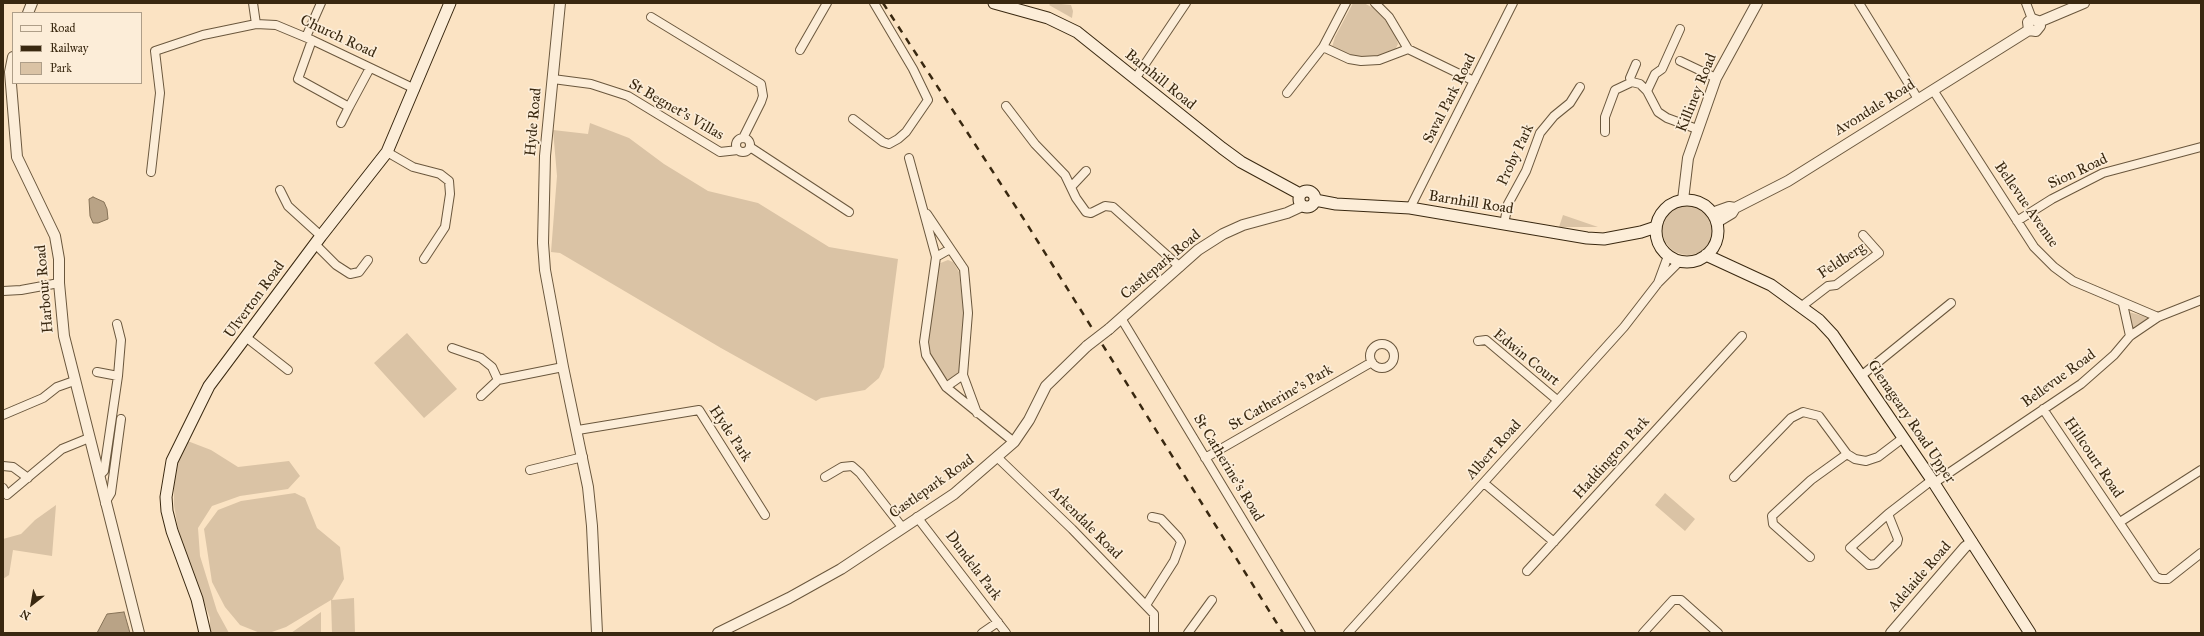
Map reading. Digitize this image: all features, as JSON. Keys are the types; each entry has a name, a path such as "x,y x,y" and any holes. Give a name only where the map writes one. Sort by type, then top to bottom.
{"main road":[{"name":"Ulverton Road","path":"205,633 197,599 166,511 166,498 172,461 209,386 247,338 318,240 387,152 415,89 450,3"},
{"name":"Barnhill Road","path":"994,3 1062,24 1086,39 1240,162 1300,194 1311,192 1315,200 1336,204 1410,208 1588,238 1604,239 1656,227"},
{"path":"1300,194 1299,201 1302,206 1311,207 1315,200"},
{"path":"1683,200 1698,202 1715,218 1717,236 1709,252 1692,261 1680,261 1668,256 1662,249 1657,238 1656,227 1661,213 1667,207 1683,200"},
{"name":"Barnhill Road","path":"1622,236 1657,238"},
{"name":"Glenageary Road Upper","path":"1709,252 1730,265 1771,285 1802,306 1819,320 1833,335 1933,482 2030,633"}],"street":[{"path":"252,3 256,24"},
{"path":"321,3 309,38 298,79 349,107"},
{"name":"Hyde Road","path":"560,3 545,156 543,243 546,270 563,367"},
{"path":"800,50 827,3"},
{"path":"853,119 883,142 889,144 906,132 928,100 913,69 874,3"},
{"path":"1135,79 1186,3"},
{"path":"1287,93 1323,47 1346,3"},
{"path":"1375,3 1390,16 1408,49 1474,81"},
{"name":"Saval Park Road","path":"1410,208 1513,3"},
{"name":"Killiney Road","path":"1683,200 1688,158 1716,78 1757,3"},
{"path":"1859,3 1918,99"},
{"path":"2026,3 2036,21 2084,3"},
{"name":"St Begnet's Villas","path":"651,17 761,84 763,96 761,102 743,138 737,144 738,150"},
{"name":"Avondale Road","path":"1715,218 1729,207 1735,208 1788,181 2029,30 2027,24 2036,21"},
{"name":"Church Road","path":"151,172 160,100 155,51 203,35 256,24 276,25 309,38 415,89"},
{"path":"1647,91 1655,74 1662,69 1680,29"},
{"path":"1323,47 1349,59 1361,60 1379,60 1408,49"},
{"path":"1680,61 1716,78"},
{"name":"Harbour Road","path":"12,62 10,72 17,157 55,236 59,259 59,283 64,336 74,381 139,633"},
{"path":"1632,82 1630,78 1636,64"},
{"path":"341,123 370,68"},
{"name":"St Begnet's Villas","path":"553,79 591,84 628,96 720,152 738,150 744,152 750,147"},
{"path":"1605,132 1605,117 1615,90 1632,82 1640,84 1647,91 1658,112 1667,118 1697,129"},
{"name":"Proby Park","path":"1504,224 1508,204 1526,171 1542,129 1554,116 1570,103 1580,87"},
{"name":"Bellevue Avenue","path":"1933,90 2034,247 2054,267 2073,281 2158,318"},
{"path":"1006,106 1035,144 1065,175 1076,198 1086,212 1091,213 1105,206 1114,206 1180,267"},
{"name":"St Begnet's Villas","path":"743,138 749,141 750,147 849,212"},
{"name":"Sion Road","path":"2018,221 2052,198 2103,173 2201,147"},
{"path":"387,152 413,167 440,174 449,181 450,194 445,227 424,259"},
{"path":"909,158 936,256 924,342 926,355 946,387 1014,442"},
{"path":"1071,187 1086,172"},
{"path":"280,190 288,206 318,240 336,265 350,274 359,272 368,260"},
{"name":"Castlepark Road","path":"718,633 816,584 841,569 917,516 954,494 998,458 1014,442 1029,420 1046,386 1086,346 1109,329 1198,250 1223,234 1242,225 1287,213 1302,206"},
{"path":"924,209 964,269 968,313 963,375 978,413"},
{"name":"Feldberg","path":"1802,306 1828,286 1836,285 1878,253 1864,235"},
{"path":"936,256 950,249"},
{"name":"Albert Road","path":"1658,283 1668,256"},
{"name":"Albert Road","path":"1348,633 1624,327 1658,283 1680,261"},
{"path":"3,291 21,290 59,283"},
{"name":"Bellevue Road","path":"1888,514 1898,539 1897,543 1876,564 1869,565 1850,548 1888,514 1933,482 2080,384 2114,355 2130,336 2158,318 2201,300"},
{"path":"1862,376 1951,303"},
{"path":"2123,304 2130,336"},
{"name":"St Catherine's Road","path":"1121,318 1311,633"},
{"path":"99,476 104,471 118,376 120,340 118,324"},
{"name":"Haddington Park","path":"1527,571 1742,336"},
{"path":"247,338 288,370"},
{"name":"Edwin Court","path":"1478,341 1486,340 1557,400"},
{"path":"452,348 481,358 492,367 498,380"},
{"name":"St Catherine's Park","path":"1205,458 1372,362"},
{"path":"481,396 498,380 563,367 583,457 592,526 597,633"},
{"path":"96,372 118,376"},
{"path":"946,387 963,375"},
{"path":"3,415 43,398 57,387 74,381"},
{"name":"Hillcourt Road","path":"2043,409 2154,574 2161,579 2168,579 2201,553"},
{"name":"Hyde Park","path":"578,430 699,410 765,515"},
{"path":"1734,478 1791,418 1802,412 1819,416 1847,454 1855,459 1866,461 1878,457 1903,438"},
{"path":"105,503 110,497 121,419"},
{"path":"3,488 7,496 62,450 89,438"},
{"path":"1810,557 1773,524 1772,516 1811,480 1847,454"},
{"path":"530,470 583,457"},
{"name":"Arkendale Road","path":"998,458 1148,607"},
{"path":"3,466 13,467 28,478"},
{"path":"825,477 842,467 852,466 860,473 902,527"},
{"name":"Hillcourt Road","path":"2120,522 2201,470"},
{"path":"1484,483 1554,542"},
{"name":"Dundela Park","path":"917,516 1006,633"},
{"path":"1152,517 1162,519 1181,542 1174,561 1148,607 1154,614 1154,633"},
{"name":"Adelaide Road","path":"1891,633 1965,547 1972,542"},
{"path":"1188,633 1212,600"},
{"path":"1643,633 1673,600 1681,600 1718,633"},
{"path":"982,633 998,622"}],"green space":[{"path":"1051,3 1071,5 1073,11 1072,18 1049,5"},
{"path":"1353,3 1364,3 1373,8 1386,21 1395,33 1398,44 1395,50 1386,55 1367,58 1351,57 1332,47 1335,37"},
{"path":"590,123 629,138 664,164 708,191 758,203 829,247 898,259 884,367 879,378 865,390 821,398 816,401 721,348 560,253 551,252 557,176 553,130 588,134"},
{"path":"1683,203 1693,203 1703,207 1710,214 1714,224 1714,234 1710,244 1703,251 1693,255 1683,255 1673,251 1666,244 1662,234 1662,224 1666,214 1673,207"},
{"path":"1563,215 1598,227 1559,227"},
{"path":"948,260 953,262 959,272 964,314 960,353 961,369 958,374 950,380 945,379 931,359 927,341 938,264"},
{"path":"2129,312 2147,317 2149,319 2132,329"},
{"path":"407,333 457,389 424,418 374,363"},
{"path":"185,440 211,450 238,467 289,461 300,476 288,489 240,496 212,506 198,528 200,556 217,611 229,633 210,633 210,618 179,535 174,505 174,475"},
{"path":"295,493 305,498 317,528 340,547 344,579 332,600 354,598 355,633 332,633 331,600 286,627 269,633 260,633 240,625 225,607 212,582 204,529 218,510 241,501"},
{"path":"1665,493 1695,519 1685,531 1655,505"},
{"path":"56,505 52,556 13,550 9,575 3,579 3,539 21,534 35,520"},
{"path":"321,612 321,633 291,633"}],"shaded area":[{"path":"93,197 104,202 107,209 108,219 98,223 93,223 90,216 89,199"},
{"path":"124,612 130,633 97,633 107,614"}],"railway":[{"path":"883,3 1025,221 1283,633"}]}
